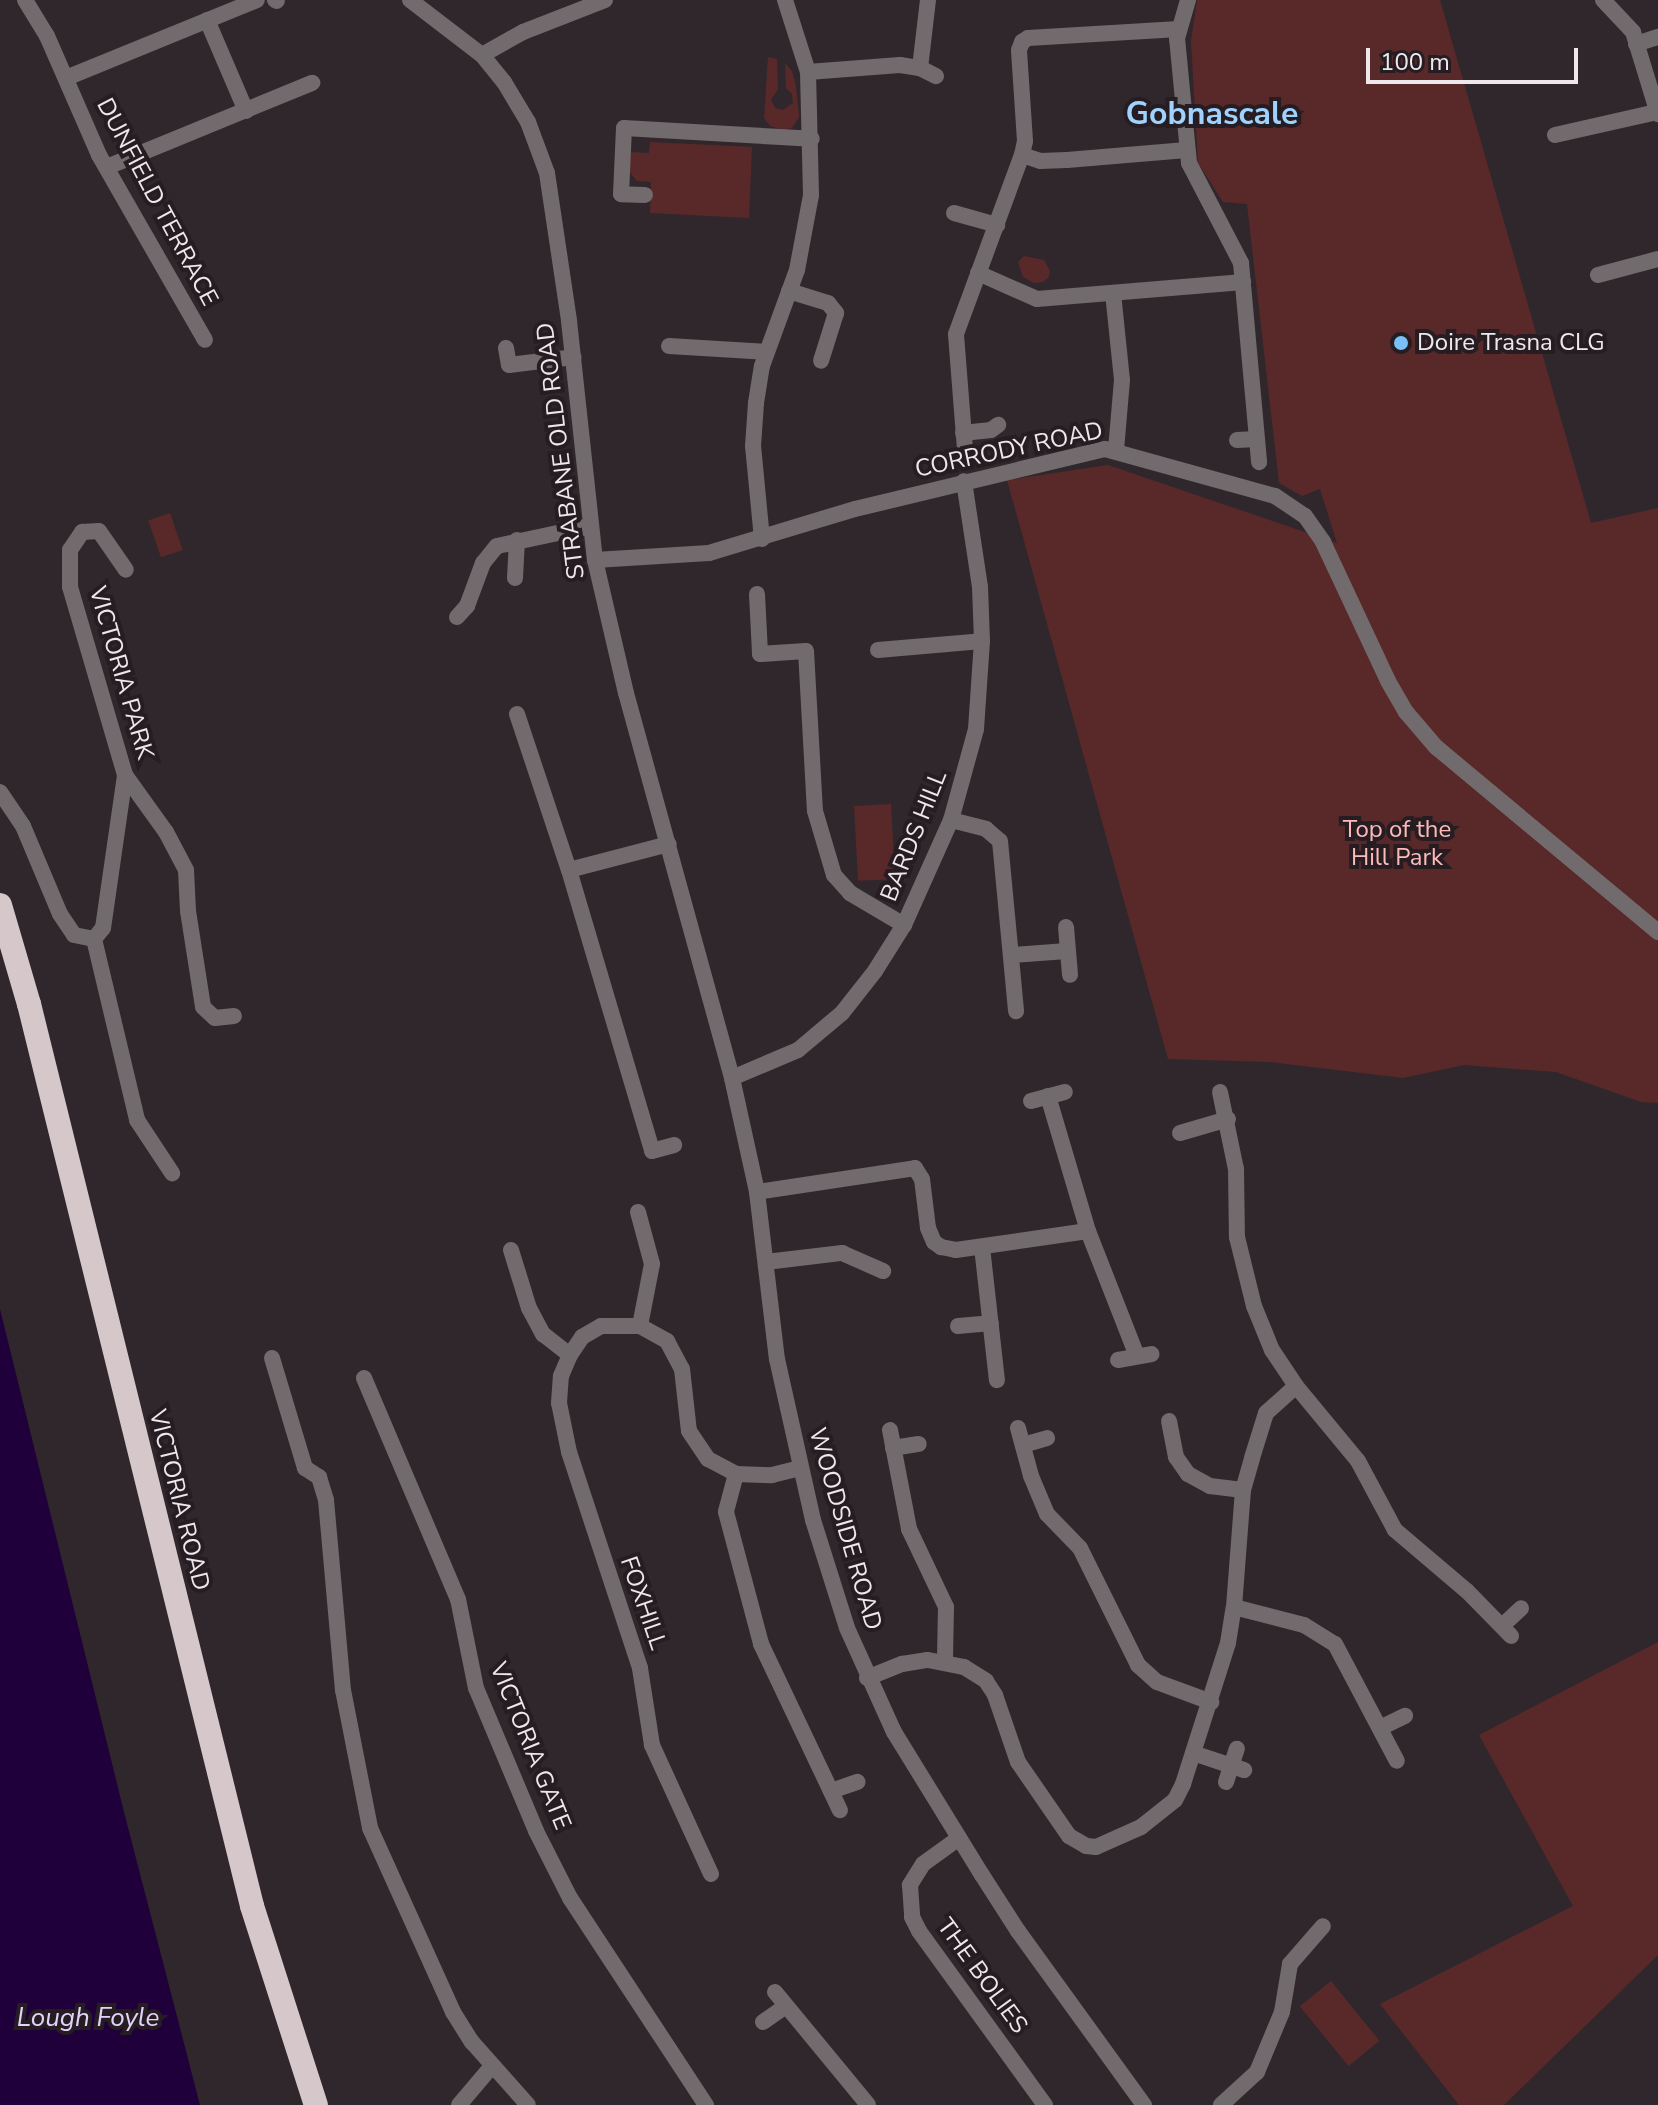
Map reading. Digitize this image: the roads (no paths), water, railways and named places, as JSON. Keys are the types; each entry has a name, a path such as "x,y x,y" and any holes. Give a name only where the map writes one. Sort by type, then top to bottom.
{"highway":[{"name":"VICTORIA ROAD","path":"0,905 29,1004 252,1906 316,2105"}],"street":[{"name":"DUNFIELD TERRACE","path":"25,0 66,78 107,167 205,340"},
{"path":"66,78 257,0"},
{"name":"STRABANE OLD ROAD","path":"410,0 482,55 528,122 547,173 574,357 595,560 626,693 732,1078"},
{"path":"762,539 753,446 759,381 807,225 812,139 808,72 785,0"},
{"path":"920,68 928,0"},
{"path":"1188,0 1179,29 1187,150 1194,175 1241,263 1259,462"},
{"path":"1555,135 1658,113 1633,32 1603,0"},
{"path":"482,55 523,32 602,1"},
{"path":"207,20 246,111"},
{"path":"998,425 964,441 956,334 1022,155 1025,141 1019,50 1022,42 1028,38 1179,29"},
{"path":"1636,44 1658,37"},
{"path":"808,72 886,65 920,68 936,76"},
{"path":"107,167 312,83"},
{"path":"645,195 621,194 624,128 812,139"},
{"path":"1022,155 1040,161 1187,150"},
{"path":"954,213 997,225"},
{"path":"1598,275 1658,259"},
{"path":"978,273 1037,299 1243,282"},
{"path":"789,291 828,303 836,313 821,361"},
{"path":"1113,293 1122,380 1116,450"},
{"path":"669,346 766,352"},
{"path":"506,348 509,365 574,357"},
{"path":"1237,440 1257,439"},
{"name":"CORRODY ROAD","path":"595,560 709,553 855,509 1105,449 1275,496 1305,516 1323,542 1388,681 1406,712 1436,747 1658,932"},
{"name":"BARDS HILL","path":"732,1078 798,1050 842,1013 875,971 904,925 951,820 976,729 982,641 980,587 964,481"},
{"path":"457,617 467,606 483,563 497,546 590,526"},
{"name":"VICTORIA PARK","path":"94,939 103,928 125,775 70,587 70,550 82,532 99,531 126,570"},
{"path":"515,578 517,540"},
{"path":"757,594 760,654 806,651 815,811 834,875 850,893 904,925"},
{"path":"878,650 982,641"},
{"path":"517,714 569,870 652,1151 674,1145"},
{"path":"125,775 166,832 186,870 188,911 203,1007 215,1018 234,1016"},
{"path":"0,792 23,826 60,914 74,935 94,939 137,1120 172,1173"},
{"path":"951,820 986,829 1000,841 1016,1011"},
{"path":"569,870 669,844"},
{"path":"1066,927 1070,975"},
{"path":"1013,955 1067,951"},
{"name":"WOODSIDE ROAD","path":"732,1078 757,1192 777,1359 800,1468 829,1576 867,1678 894,1732 1018,1931 1144,2105"},
{"path":"1220,1092 1236,1169 1237,1237 1254,1306 1272,1350 1296,1386 1358,1461 1395,1530 1467,1591 1506,1631 1521,1608"},
{"path":"1031,1101 1057,1094 1088,1231 1144,1355 1118,1360"},
{"path":"1180,1133 1228,1119"},
{"path":"757,1192 915,1168 921,1171 928,1228 934,1242 956,1250 1088,1231"},
{"path":"638,1212 652,1264 640,1326"},
{"path":"982,1247 997,1380"},
{"path":"511,1250 529,1308 543,1334 570,1355 582,1337 601,1326 640,1326 667,1341 682,1369 689,1431 708,1459 736,1474 772,1475 800,1468"},
{"path":"766,1262 842,1253 883,1271"},
{"path":"958,1326 991,1323"},
{"name":"FOXHILL","path":"570,1355 561,1376 559,1403 569,1452 640,1668 652,1745 708,1868 688,1870"},
{"path":"272,1358 305,1468 319,1477 326,1500 343,1690 370,1828 453,2012 492,2066 528,2105"},
{"name":"VICTORIA GATE","path":"364,1378 458,1599 476,1688 536,1831 570,1898 706,2105"},
{"path":"867,1678 902,1664 945,1661 964,1667 986,1681 995,1695 1018,1762 1069,1836 1086,1846 1096,1847 1141,1827 1175,1800 1211,1702 1234,1607 1243,1490 1266,1413 1296,1386"},
{"path":"1018,1428 1047,1514 1080,1548 1138,1665 1157,1682 1211,1702"},
{"path":"1166,1428 1176,1457 1188,1474 1210,1486 1243,1490"},
{"path":"890,1430 909,1529 946,1607 945,1661"},
{"path":"1023,1445 1047,1438"},
{"path":"893,1448 919,1444"},
{"path":"736,1474 726,1512 761,1644 840,1810"},
{"path":"1234,1607 1304,1625 1335,1644 1397,1761"},
{"path":"1380,1728 1405,1716"},
{"path":"1193,1753 1234,1772 1237,1749"},
{"path":"831,1791 857,1782"},
{"name":"THE BOLIES","path":"959,1838 923,1864 916,1874 910,1885 912,1917 1045,2105"},
{"path":"1221,2105 1257,2072 1282,2012 1290,1964 1323,1926"},
{"path":"763,2022 781,1999 868,2105"},
{"path":"459,2105 492,2066"}],"water":[{"name":"Lough Foyle","path":"0,1309 124,1812 200,2105 0,2105"}],"place":[{"name":"Doire Trasna CLG","path":"1401,343"}],"district":[{"name":"Gobnascale","path":"1212,114"}],"park label":[{"name":"Top of the Hill Park","path":"1397,844"}]}
